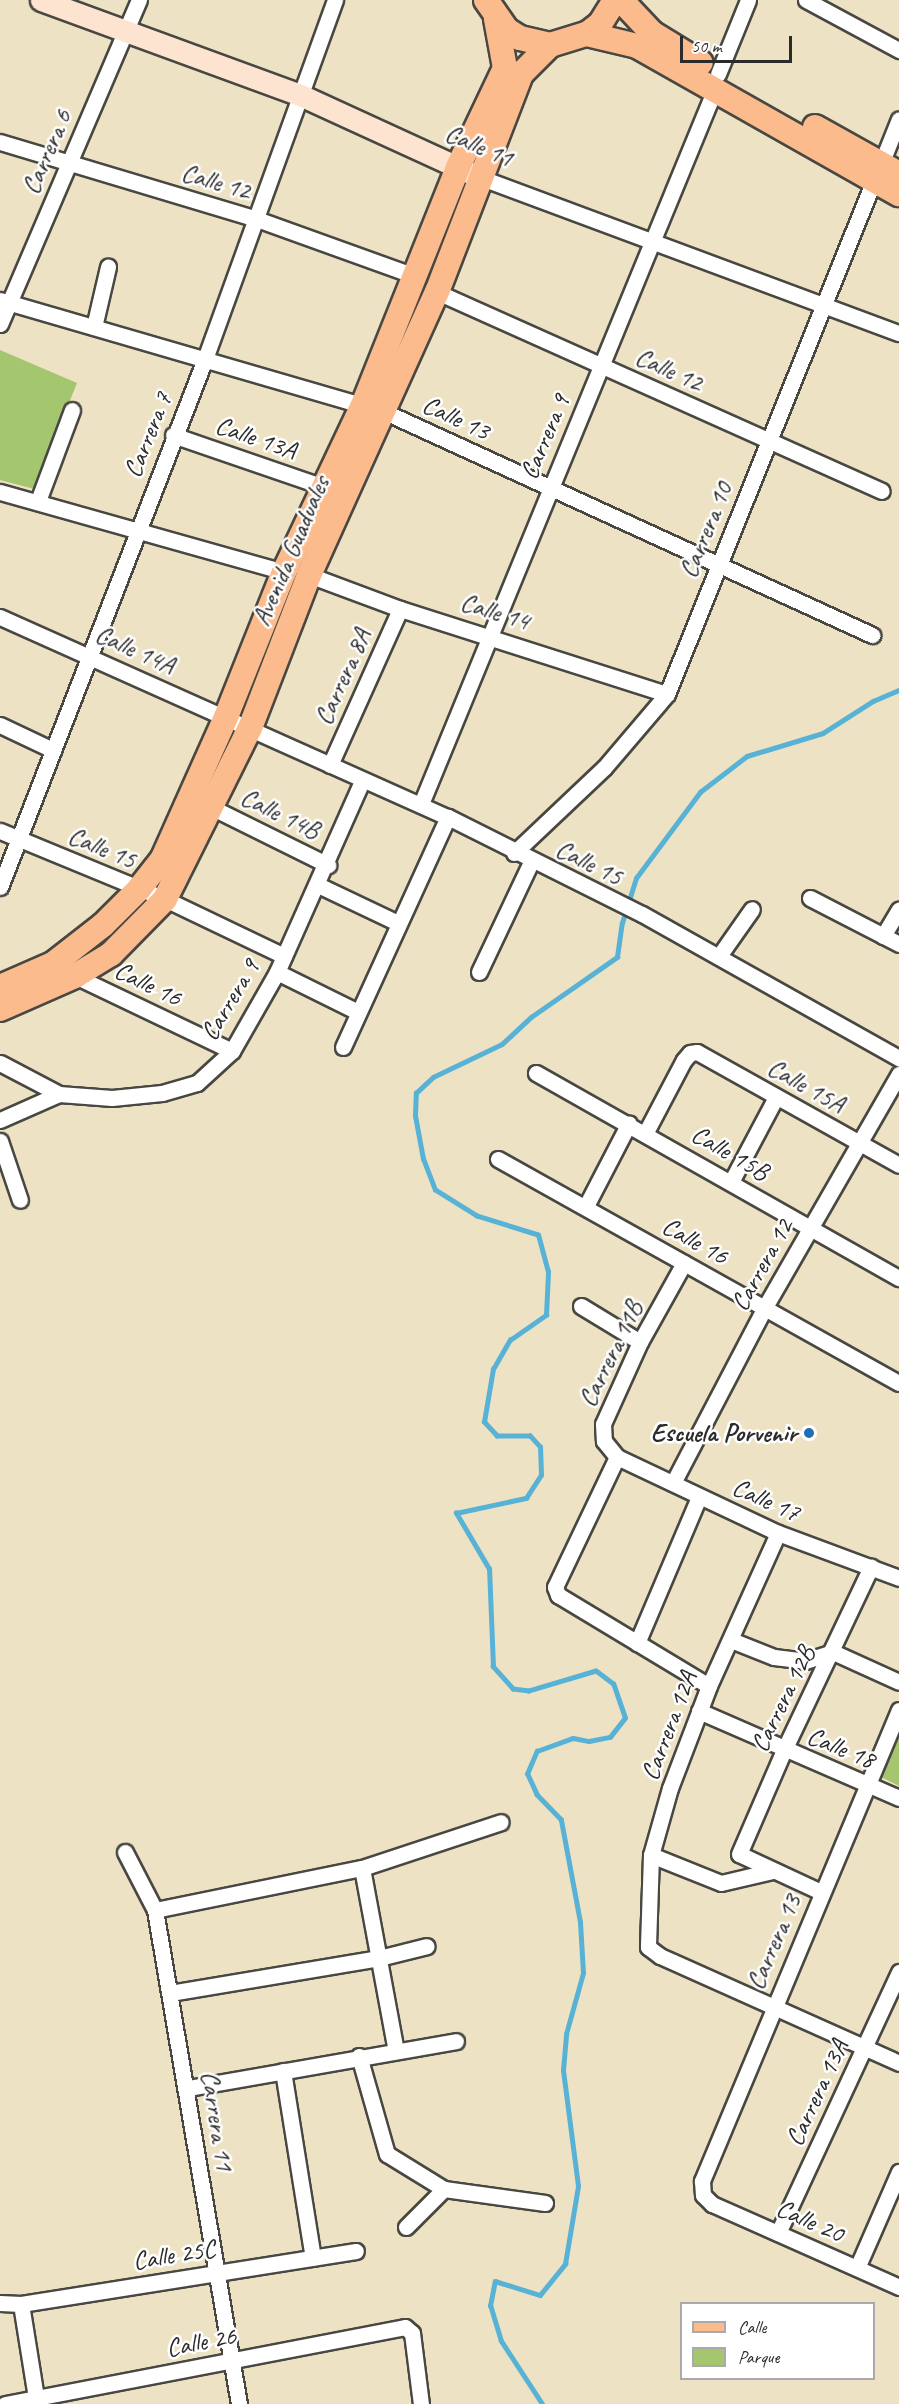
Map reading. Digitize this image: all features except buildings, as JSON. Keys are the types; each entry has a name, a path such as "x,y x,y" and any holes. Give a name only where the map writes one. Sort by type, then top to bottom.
{"main road":[{"name":"Calle 11","path":"41,0 124,33 298,94 469,172"},
{"path":"491,9 520,38 550,45 587,34 600,24 615,0"},
{"path":"621,0 652,33 716,81"},
{"name":"Avenida Guaduales","path":"0,987 53,964 103,925 140,890 163,858 226,717 284,572 324,487 374,408 437,292 469,172 505,68 491,9"},
{"path":"587,34 637,46 716,81 885,173 899,194"},
{"name":"Avenida Guaduales","path":"0,1009 75,976 111,954 165,899 250,728 374,408 415,276 521,74 550,45"}],"street":[{"name":"Carrera 6","path":"0,324 5,301 139,0"},
{"name":"Carrera 7","path":"0,887 20,841 135,531 205,359 298,94 335,0"},
{"name":"Carrera 9","path":"421,804 748,0"},
{"path":"806,0 899,50"},
{"name":"Carrera 10","path":"514,853 604,768 667,694 717,564 824,304 885,173 899,118"},
{"name":"Calle 12","path":"0,142 67,164 254,218 415,276"},
{"name":"Calle 11","path":"469,172 651,243 899,333"},
{"path":"94,327 108,267"},
{"name":"Calle 12","path":"437,292 882,491"},
{"name":"Calle 13","path":"5,301 374,408 872,635"},
{"path":"39,501 72,410"},
{"name":"Calle 13A","path":"173,435 324,487"},
{"path":"0,492 39,501 135,531 284,572"},
{"name":"Calle 14","path":"309,575 400,609 490,635 667,694"},
{"name":"Carrera 8A","path":"330,765 400,609"},
{"name":"Calle 14A","path":"0,617 250,728"},
{"path":"0,725 52,750"},
{"name":"Calle 15","path":"250,728 362,781 421,804 531,862 642,914 899,1058"},
{"name":"Carrera 9","path":"0,1120 59,1094 112,1098 162,1093 197,1083 232,1051 277,972 328,865 362,781"},
{"name":"Calle 14B","path":"211,807 328,865"},
{"path":"343,1047 356,1011 448,817"},
{"name":"Calle 15","path":"0,831 165,899 284,956"},
{"path":"479,972 531,862"},
{"path":"318,885 398,923"},
{"path":"810,897 899,944"},
{"path":"719,956 752,909"},
{"path":"883,936 899,909"},
{"path":"277,972 356,1011"},
{"name":"Calle 16","path":"75,976 232,1051"},
{"name":"Calle 15A","path":"646,1132 690,1053 698,1052 899,1165"},
{"path":"0,1063 59,1094"},
{"name":"Calle 15B","path":"536,1073 646,1132 895,1276"},
{"name":"Carrera 12","path":"673,1483 765,1307 857,1142 899,1074"},
{"path":"731,1182 776,1097"},
{"path":"586,1206 629,1123"},
{"path":"0,1141 20,1200"},
{"name":"Calle 16","path":"498,1159 586,1206 899,1383"},
{"path":"895,1276 899,1260"},
{"name":"Carrera 11B","path":"617,1457 601,1436 603,1424 640,1342 684,1263"},
{"path":"581,1306 640,1342"},
{"path":"617,1457 555,1587 558,1595 709,1686"},
{"name":"Calle 17","path":"617,1457 778,1533 899,1578"},
{"path":"637,1643 699,1497"},
{"name":"Carrera 12A","path":"773,2005 660,1956 648,1947 651,1855 670,1788 709,1686 778,1533"},
{"name":"Carrera 12B","path":"772,1871 739,1854 784,1750 872,1567"},
{"path":"731,1640 774,1657 805,1661 833,1652 899,1682"},
{"name":"Carrera 13","path":"703,2195 702,2181 773,2005 865,1783 899,1710"},
{"name":"Calle 18","path":"699,1711 784,1750 899,1798"},
{"path":"155,1910 362,1868 501,1822"},
{"name":"Carrera 11","path":"125,1852 155,1910 188,2088 239,2404"},
{"path":"651,1855 721,1883 772,1871 821,1892"},
{"path":"362,1868 396,2051"},
{"path":"170,1993 379,1958 427,1946"},
{"name":"Carrera 13A","path":"778,2233 899,1972"},
{"path":"773,2005 899,2064"},
{"path":"188,2088 359,2056 456,2041"},
{"path":"359,2056 387,2154 444,2189 545,2203"},
{"path":"283,2071 313,2258"},
{"path":"857,2268 899,2172"},
{"path":"406,2227 426,2212 444,2189"},
{"name":"Calle 20","path":"703,2195 712,2204 899,2287"},
{"name":"Calle 25C","path":"0,2303 21,2304 356,2252"},
{"path":"21,2304 37,2401"},
{"name":"Calle 26","path":"5,2404 37,2401 405,2327 412,2333 421,2404"}],"green space":[{"path":"0,350 77,383 34,489 0,480"},
{"path":"899,1738 899,1786 881,1777"}],"waterway":[{"path":"542,2404 501,2341 490,2306 495,2281 540,2295 565,2264 578,2186 563,2070 566,2034 583,1973 580,1922 561,1820 537,1795 527,1774 537,1751 573,1738 589,1741 610,1737 625,1718 613,1684 596,1671 529,1691 513,1689 493,1667 489,1569 456,1513 526,1498 541,1475 540,1447 530,1436 497,1436 484,1422 493,1369 510,1340 546,1315 548,1272 538,1235 477,1216 435,1190 423,1159 415,1116 416,1093 433,1077 502,1044 531,1017 617,957 622,923 636,878 700,792 747,756 823,733 873,701 899,690"}],"place":[{"name":"Escuela Porvenir","path":"809,1433"}]}
